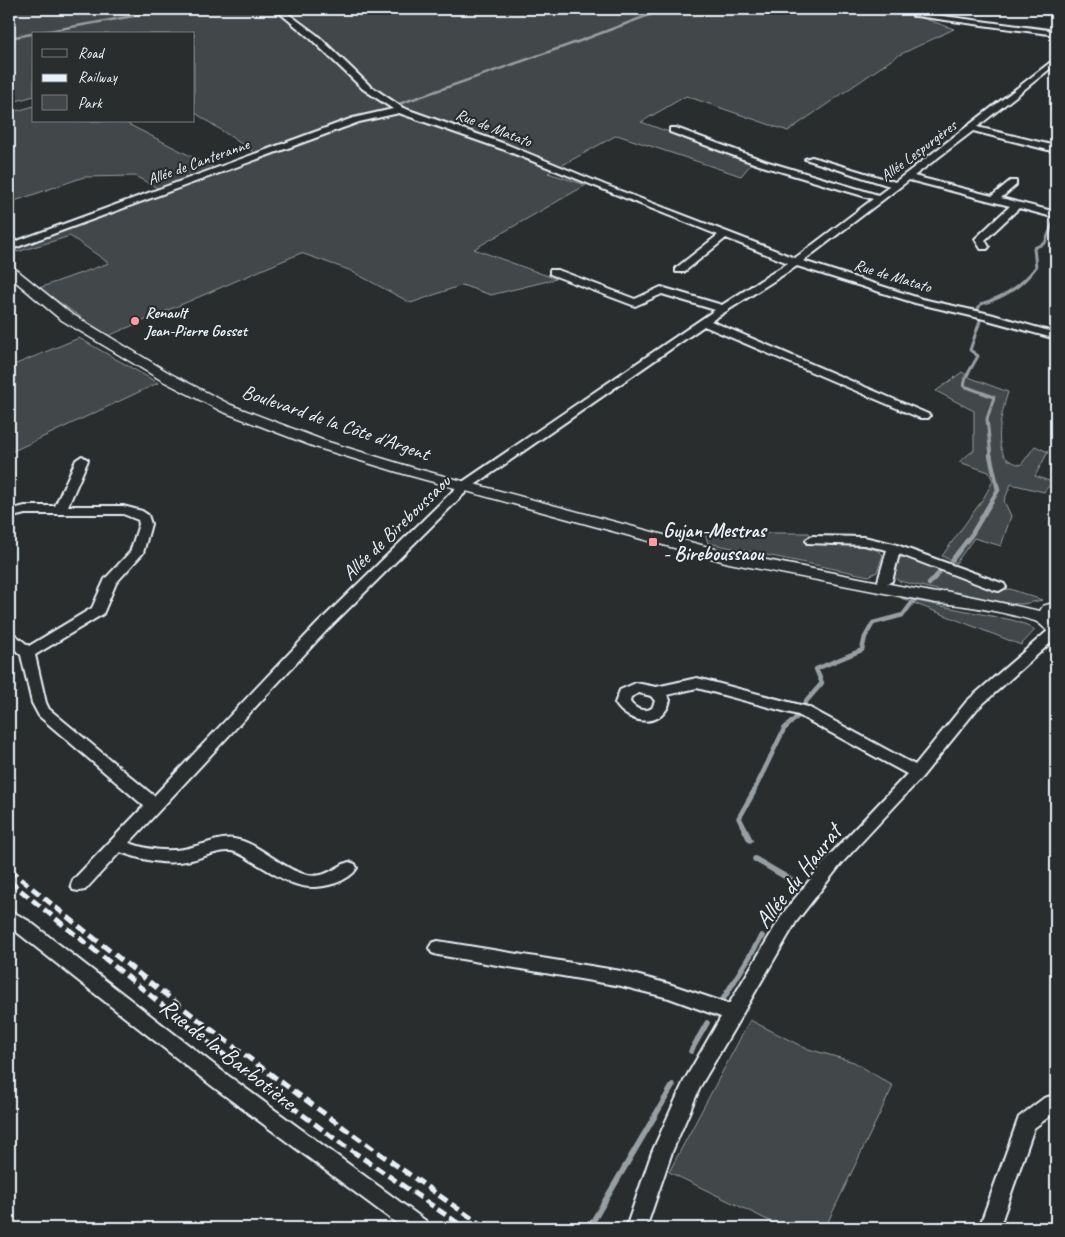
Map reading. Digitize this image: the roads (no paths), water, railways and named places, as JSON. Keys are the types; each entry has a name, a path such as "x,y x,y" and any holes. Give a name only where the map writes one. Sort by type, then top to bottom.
{"main road":[{"name":"Boulevard de la Côte d'Argent","path":"9,270 45,301 80,326 151,369 207,399 320,444 465,486 682,544 722,548 936,598 955,599 1053,622"}],"street":[{"name":"Rue de Matato","path":"278,9 314,37 366,87 400,110 505,147 546,165 796,262 919,301 986,316 1056,336"},
{"path":"916,14 1056,33"},
{"name":"Allée Lespurgères","path":"796,262 971,128 1056,60"},
{"name":"Allée de Canteranne","path":"9,247 356,120 400,110"},
{"path":"971,128 1045,148 1056,149"},
{"path":"673,130 762,163 880,198"},
{"path":"1045,148 1056,139"},
{"path":"809,159 896,186"},
{"path":"907,177 1054,214"},
{"path":"994,199 1013,183"},
{"path":"984,247 980,238 1017,205"},
{"path":"680,270 724,235"},
{"name":"Allée de Bireboussaou","path":"79,885 322,627 465,486 723,309 796,262"},
{"path":"554,272 635,303 661,290 685,298 696,299 723,309"},
{"path":"704,322 924,416"},
{"path":"60,510 82,460"},
{"path":"9,514 25,510 123,510 138,514 144,518 145,524 136,553 110,582 98,611 28,652"},
{"path":"812,540 864,541 894,548 999,587"},
{"path":"884,585 894,548"},
{"name":"Allée du Haurat","path":"636,1228 662,1152 693,1081 790,916 835,860 881,813 972,705 1053,622"},
{"path":"9,638 28,652 39,703 44,712 154,805"},
{"path":"656,692 697,683 802,711 917,772"},
{"path":"117,845 143,855 162,856 188,855 220,846 234,845 300,880 316,883 334,879 349,868"},
{"name":"Rue de la Barbotière","path":"9,917 224,1084 346,1176 419,1228"},
{"path":"438,948 469,955 605,975 677,992 732,1013"},
{"path":"989,1228 1026,1123 1051,1104 1056,1105"}],"waterway":[{"path":"43,32 173,9"},
{"path":"396,105 580,41 665,9"},
{"path":"9,38 32,34"},
{"path":"334,125 362,116"},
{"path":"991,456 987,419 994,397 964,386 966,377 978,356 970,350 980,321 977,310 981,304 1012,290 1036,267 1034,248 1045,243 1055,218"},
{"path":"952,560 972,534 998,490 990,455"},
{"path":"929,584 939,573"},
{"path":"803,705 822,683 816,669 862,650 865,637 873,623 903,615 914,600"},
{"path":"753,793 784,729 797,717"},
{"path":"750,840 739,818 753,793"},
{"path":"755,859 791,880 791,890"},
{"path":"722,1001 762,936"},
{"path":"691,1051 707,1023"},
{"name":"Allée du Haurat","path":"589,1228 673,1085"}],"railway":[{"path":"9,869 125,963 243,1054 486,1228"},
{"path":"9,881 244,1071 342,1144 465,1228"}],"place":[{"name":"Renault Jean-Pierre Gosset","path":"135,321"},
{"name":"Gujan-Mestras - Bireboussaou","path":"653,542"}]}
